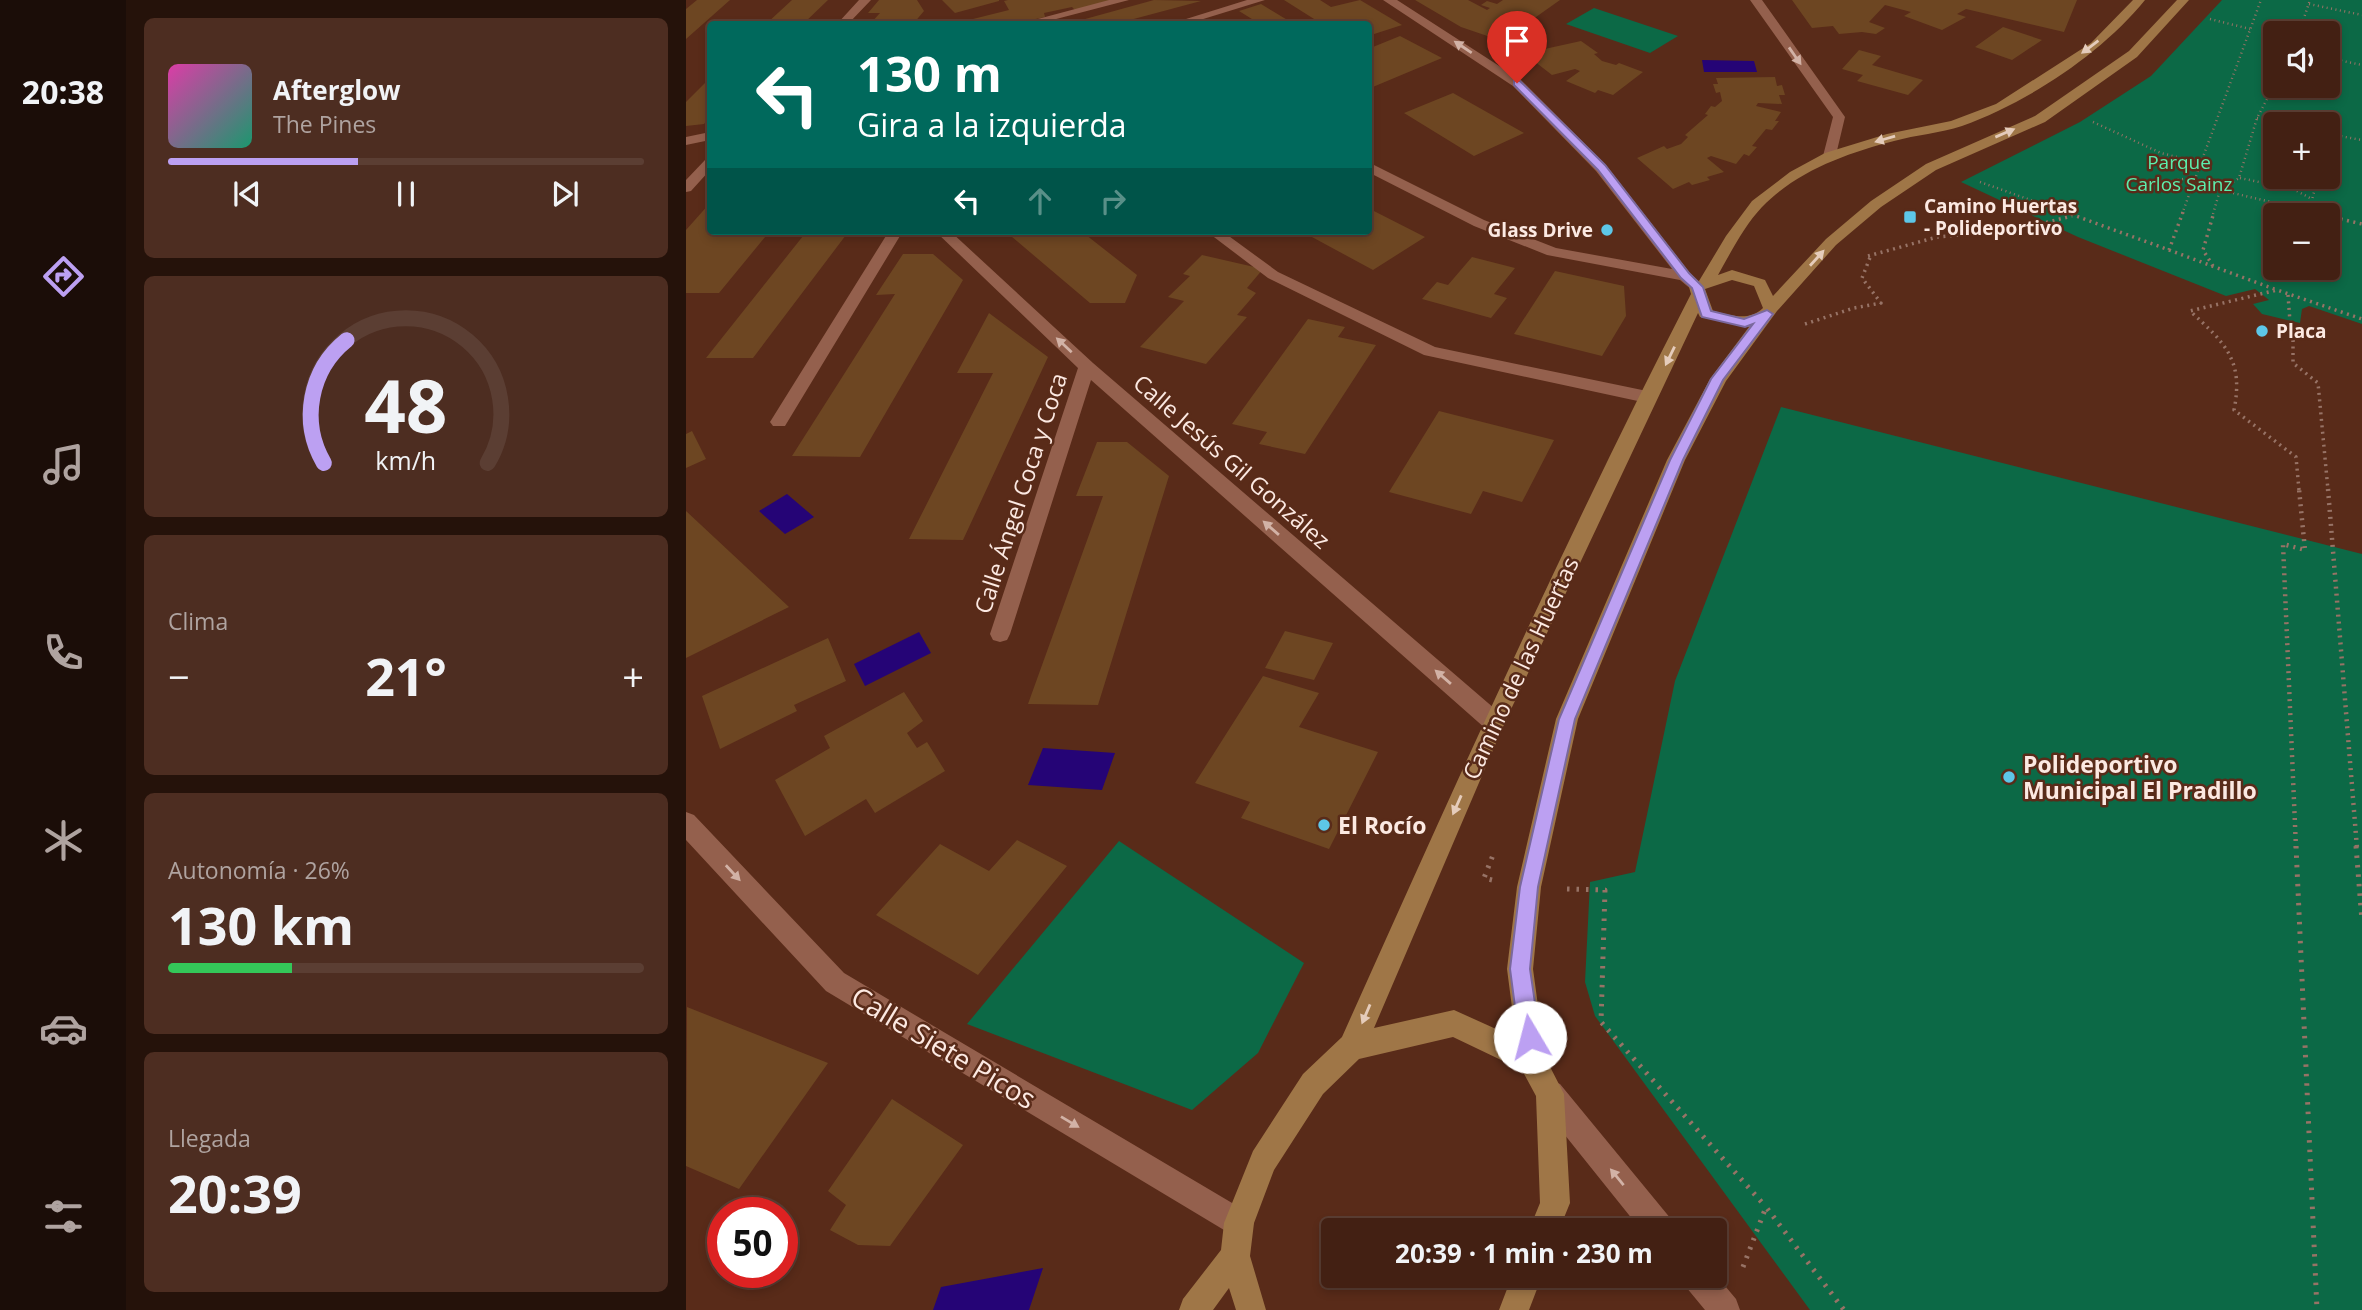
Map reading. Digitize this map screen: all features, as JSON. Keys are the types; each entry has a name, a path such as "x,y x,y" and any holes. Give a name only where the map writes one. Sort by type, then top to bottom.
{"main road":[{"name":"Camino de las Huertas","path":"1352,1047 1494,722 1647,397 1701,288 1733,236 1757,204 1795,175 1829,156 1892,137 1954,124 2000,107 2095,45 2139,0"},
{"path":"1549,1218 1555,1203 1550,1094 1532,1060 1520,969 1529,887 1567,719 1676,460 1718,379 1769,311 1831,242 1876,204 1931,167 2040,119 2133,54 2183,0"},
{"path":"1732,275 1760,283 1769,311 1745,323 1706,314 1701,288 1732,275"},
{"path":"1251,1310 1235,1256 1239,1223 1264,1161 1313,1084 1352,1047 1454,1023 1532,1060"},
{"path":"1194,1310 1235,1256"},
{"path":"1514,1310 1522,1288"}],"street":[{"path":"845,21 865,0"},
{"path":"1038,21 1123,0"},
{"path":"1186,21 1259,0"},
{"path":"1389,0 1517,83 1601,168 1685,276 1701,288"},
{"path":"1756,0 1839,117 1829,156"},
{"path":"686,141 707,137"},
{"path":"686,188 707,166"},
{"path":"1372,168 1479,223 1552,252 1685,276"},
{"path":"779,422 894,235"},
{"name":"Calle Jesús Gil González","path":"946,235 1087,367 1494,722"},
{"path":"1218,235 1273,275 1430,352 1647,397"},
{"name":"Calle Ángel Coca y Coca","path":"1000,634 1087,367"},
{"name":"Calle Siete Picos","path":"686,823 835,982 1239,1223"},
{"path":"1550,1094 1650,1218"},
{"path":"1707,1288 1725,1310"}],"path":[{"path":"2169,250 2261,0"},
{"path":"2303,21 2309,2 2362,15"},
{"path":"2340,60 2362,65"},
{"path":"2213,267 2203,250 2220,190 2239,178 2257,118 2268,98"},
{"path":"2257,118 2263,119"},
{"path":"2085,119 2161,153 2200,163"},
{"path":"2340,135 2362,140"},
{"path":"2151,184 2196,177"},
{"path":"2239,178 2293,189 2312,199"},
{"path":"1970,179 2288,295 2362,319"},
{"path":"2311,203 2315,189"},
{"path":"2220,190 2275,203"},
{"path":"1831,242 1870,256 1937,237 2016,230 2072,215"},
{"path":"2340,219 2362,224"},
{"path":"1804,324 1854,308 1881,303 1861,278 1874,248"},
{"path":"2277,290 2190,311 2214,332 2233,357 2241,385 2234,410 2296,457 2305,550 2283,544 2317,1310"},
{"path":"2288,295 2290,322"},
{"path":"2292,340 2293,363 2318,383 2334,547 2362,921"},
{"path":"1497,841 1485,878 1529,887 1605,890 1601,1022 1766,1207 1844,1310"},
{"path":"1741,1272 1766,1207"}],"green space":[{"name":"Parque Carlos Sainz","path":"2222,0 2362,0 2362,324 2309,306 2302,309 2300,323 2262,314 2253,304 2269,300 2255,289 2226,296 2078,237 1961,182 2080,122 2151,76"},
{"path":"1594,8 1678,36 1650,53 1566,24"},
{"name":"Polideportivo Municipal El Pradillo","path":"1781,407 2362,554 2362,1310 1810,1310 1595,1016 1585,982 1590,882 1635,872 1675,681"},
{"path":"1119,841 1304,963 1258,1053 1192,1110 967,1024"}],"shaded area":[{"path":"1702,60 1754,61 1757,72 1704,72"},
{"path":"787,494 814,517 785,534 759,511"},
{"path":"919,632 931,653 865,686 854,664"},
{"path":"1043,748 1115,753 1102,790 1028,785"},
{"path":"1043,1268 1029,1310 933,1310 941,1287"}],"building":[{"path":"697,0 730,0 686,39 686,9"},
{"path":"792,0 828,0 806,21 769,21"},
{"path":"879,0 917,0 924,11 916,21 873,21 880,13 868,13"},
{"path":"942,0 999,0 999,1 955,13"},
{"path":"1111,0 1075,10 1072,7 1044,13 1045,17 1026,21 965,21 1009,10 1004,1"},
{"path":"1154,0 1201,1 1126,21 1078,21"},
{"path":"1284,0 1320,0 1331,7 1360,0 1402,25 1372,35 1372,21 1317,21"},
{"path":"1415,0 1468,0 1487,10 1490,8 1481,5 1487,1 1497,4 1503,0 1560,0 1502,41 1461,27"},
{"path":"1792,0 2077,0 2064,32 1966,9 1957,14 1966,17 1942,30 1904,16 1911,12 1885,5 1869,22 1885,28 1876,34 1839,34 1833,26 1812,28"},
{"path":"1261,4 1289,21 1255,21 1239,11"},
{"path":"2003,27 2042,40 2012,60 1975,47"},
{"path":"1400,36 1442,58 1372,87 1372,47"},
{"path":"1581,41 1598,53 1594,54 1602,61 1616,65 1619,63 1643,72 1613,95 1598,90 1595,93 1566,81 1580,71 1575,69 1552,75 1534,61 1538,59 1531,52"},
{"path":"1859,50 1881,56 1872,65 1923,80 1908,95 1857,81 1863,75 1842,69"},
{"path":"1775,77 1777,86 1782,85 1785,95 1779,95 1782,104 1758,103 1756,106 1781,112 1775,121 1779,121 1772,130 1766,129 1752,146 1757,147 1749,156 1744,154 1736,164 1711,156 1707,158 1724,172 1707,177 1710,180 1692,185 1689,182 1673,189 1637,158 1664,146 1667,149 1681,144 1688,137 1685,135 1708,115 1705,114 1711,106 1715,107 1722,101 1720,92 1716,93 1713,84 1718,84 1716,78"},
{"path":"707,81 707,120 704,124 686,126 686,102"},
{"path":"1453,93 1524,133 1474,156 1404,113"},
{"path":"707,206 707,235 767,235 719,293 686,293 686,230"},
{"path":"1372,210 1425,237 1373,270 1312,237 1372,235"},
{"path":"804,235 846,235 753,358 706,358"},
{"path":"1010,235 1086,235 1137,275 1125,303 1090,303"},
{"path":"1121,235 1154,235 1153,237"},
{"path":"903,254 933,254 963,280 860,457 792,456 895,294 876,295"},
{"path":"1202,255 1263,269 1247,288 1256,293 1237,315 1247,317 1206,364 1140,347 1184,301 1168,297 1190,276 1183,274"},
{"path":"1472,257 1515,268 1494,294 1507,298 1491,318 1422,299 1437,282 1448,285"},
{"path":"1555,271 1624,286 1626,316 1602,356 1514,334"},
{"path":"989,313 1048,357 963,540 909,539 993,373 957,373"},
{"path":"1308,319 1345,327 1338,337 1376,345 1305,454 1259,444 1267,432 1232,424"},
{"path":"1439,411 1554,440 1522,502 1483,491 1471,514 1389,492"},
{"path":"692,431 706,459 686,468 686,434"},
{"path":"1097,442 1127,442 1169,476 1098,705 1028,704 1103,496 1076,496"},
{"path":"686,511 789,607 686,658"},
{"path":"1285,631 1333,643 1314,680 1265,668"},
{"path":"828,638 846,681 794,705 797,711 720,749 702,696"},
{"path":"1263,676 1319,693 1299,727 1378,752 1329,849 1241,818 1250,802 1195,783"},
{"path":"904,692 923,721 907,733 917,748 927,742 945,771 875,813 866,799 805,836 775,780 830,748 824,736"},
{"path":"1017,840 1067,866 978,975 876,915 940,844 989,871"},
{"path":"687,1007 828,1063 739,1189 686,1166"},
{"path":"892,1099 963,1145 890,1246 858,1245 830,1230 846,1205 828,1191"}],"place":[{"name":"Camino Huertas - Polideportivo","path":"1910,217"},
{"name":"Glass Drive","path":"1607,230"},
{"name":"Placa","path":"2262,331"},
{"name":"Polideportivo Municipal El Pradillo","path":"2009,777"},
{"name":"El Rocío","path":"1324,825"}],"route":[{"path":"1517,83 1601,168 1685,276 1698,287 1706,314 1745,323 1767,314 1718,379 1676,460 1567,719 1529,887 1520,969 1530,1037"}]}
